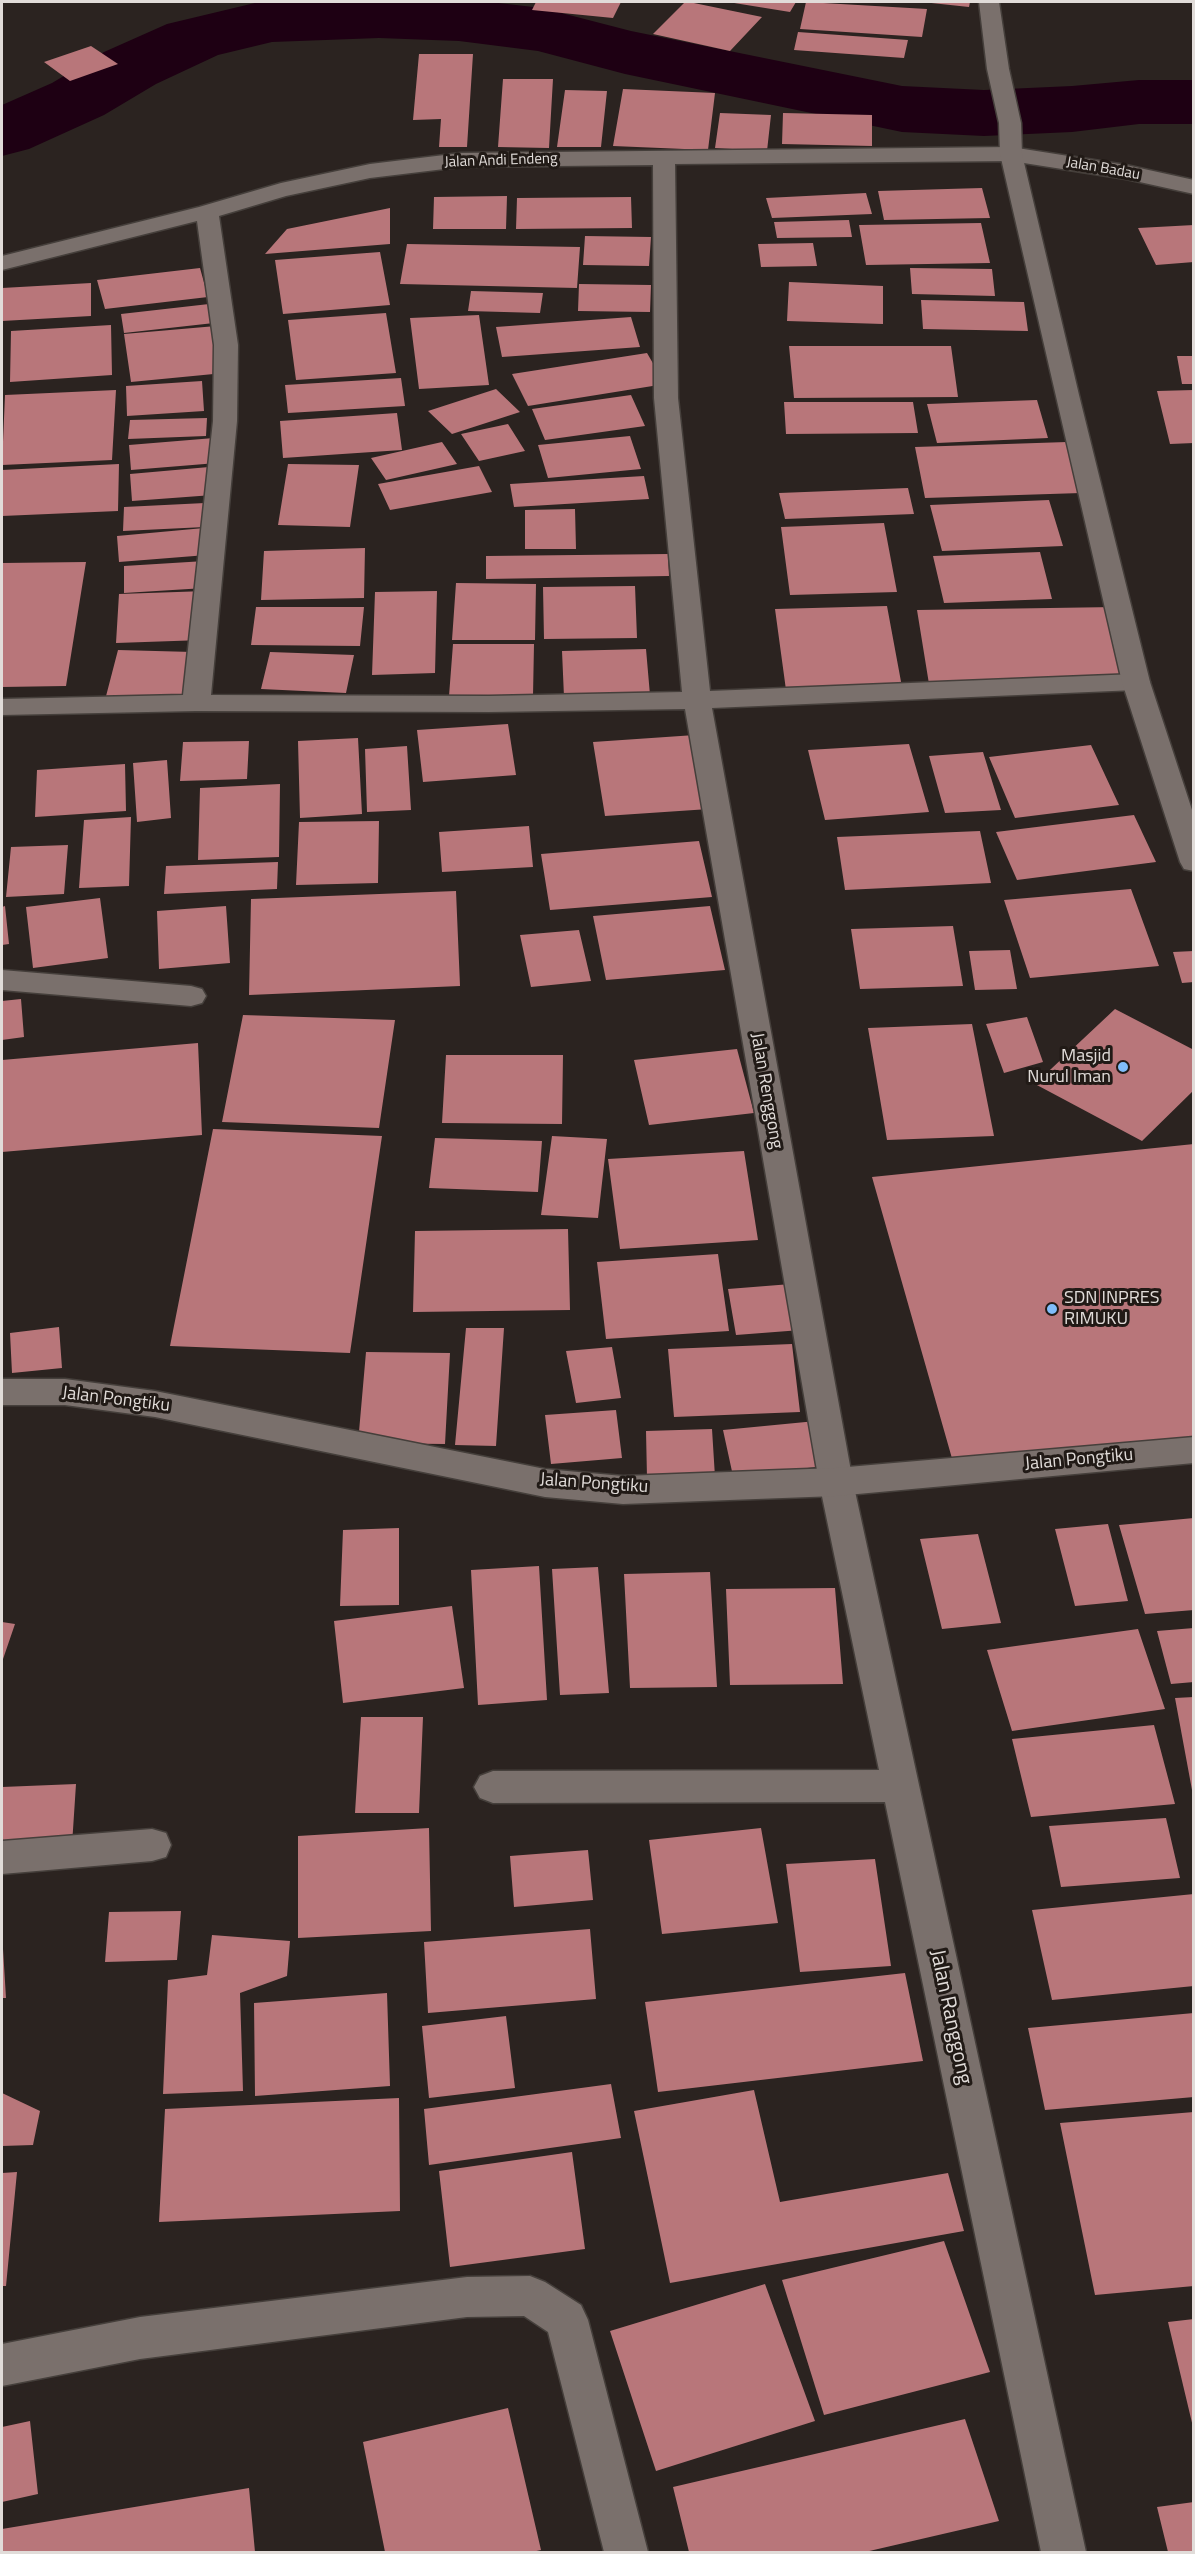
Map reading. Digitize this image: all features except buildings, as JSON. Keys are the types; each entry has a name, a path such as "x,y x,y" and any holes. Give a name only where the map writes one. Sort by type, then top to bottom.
{"street":[{"path":"989,2 998,69 1010,123 1011,154 1136,682 1194,862"},
{"name":"Jalan Andi Endeng","path":"2,263 207,212 281,190 370,171 461,160 1011,154"},
{"name":"Jalan Badau","path":"1011,154 1126,172 1194,187"},
{"name":"Jalan Renggong","path":"663,157 666,398 697,700 836,1482"},
{"path":"196,703 225,421 226,345 207,212"},
{"path":"2,708 196,703 489,704 697,700 1136,682"},
{"path":"2,980 191,996"},
{"name":"Jalan Pongtiku","path":"2,1392 64,1392 155,1404 545,1483 623,1490 836,1482 1194,1450"},
{"name":"Jalan Ranggong","path":"836,1482 1064,2553"},
{"path":"494,1787 901,1786"},
{"path":"2,1858 152,1845"},
{"path":"2,2365 140,2338 467,2296 530,2296 566,2320 627,2553"}],"waterway":[{"path":"2,133 78,99 130,68 193,39 272,20 379,16 459,19 542,30 625,52 902,109 984,113 1072,109 1139,102 1194,102"}],"place":[{"name":"Masjid Nurul Iman","path":"1123,1067"},
{"name":"SDN INPRES RIMUKU","path":"1052,1309"}]}
